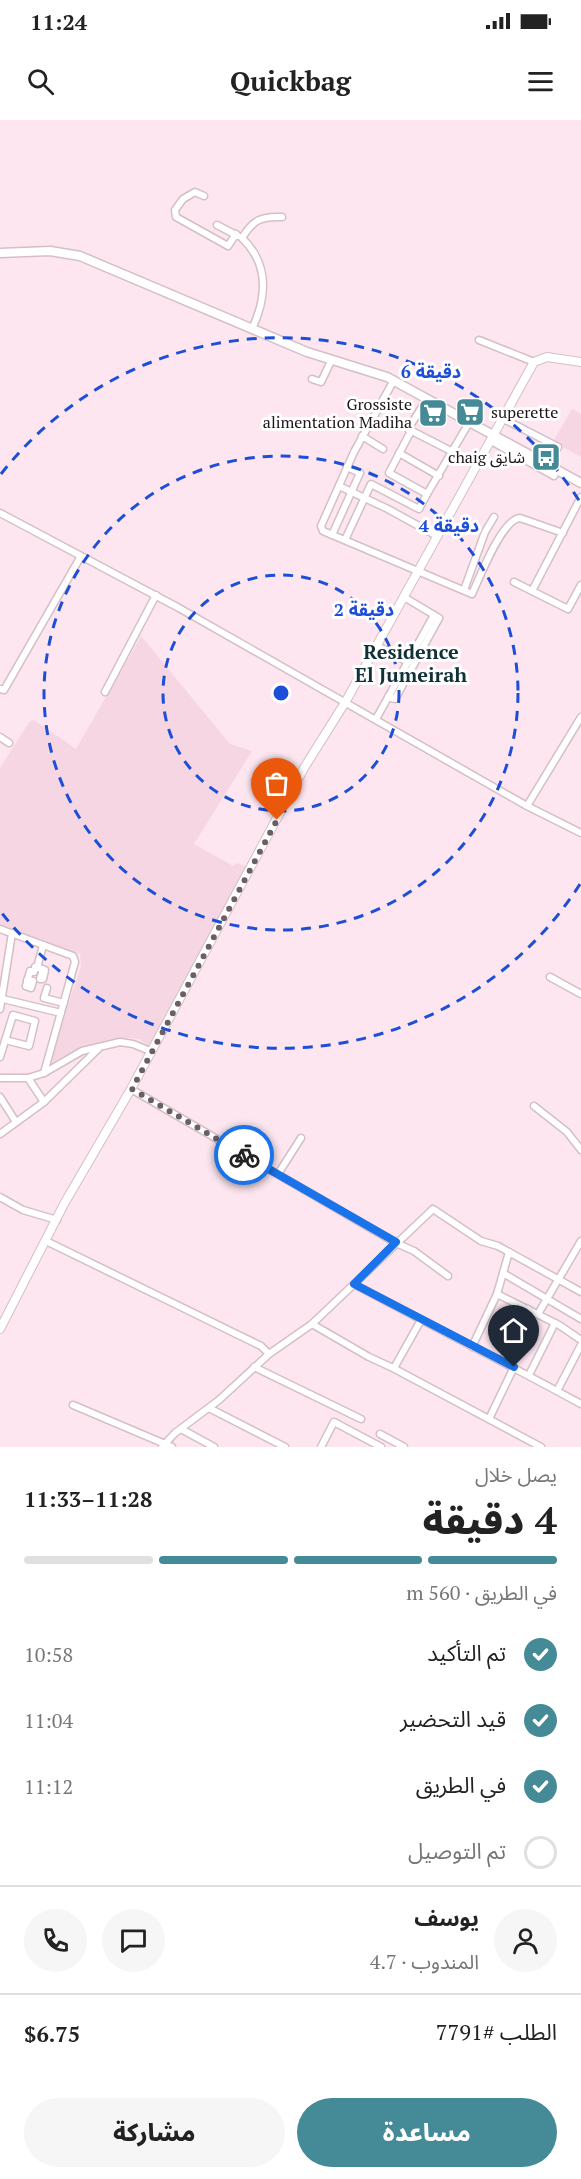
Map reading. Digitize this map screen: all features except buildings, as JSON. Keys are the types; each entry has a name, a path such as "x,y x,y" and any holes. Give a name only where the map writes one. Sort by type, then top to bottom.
{"main road":[{"path":"0,251 50,251 80,256 253,327 307,352 394,380 470,421 492,438 581,483"}],"street":[{"path":"204,196 195,192 187,196 175,210 176,217 228,246 252,223 270,216 282,217"},
{"path":"217,225 239,236 252,247 255,254 263,282 261,306 253,327"},
{"path":"479,340 534,362"},
{"path":"0,1329 57,1220 132,1089 150,1051 304,768 346,701 534,362 547,357 581,362"},
{"path":"312,379 321,381 332,359"},
{"path":"394,380 347,467 321,526 323,531 472,594 510,521 516,518 563,533"},
{"path":"427,399 408,429 453,452"},
{"path":"502,418 558,447 548,465"},
{"path":"345,540 370,484 419,509 470,421"},
{"path":"411,430 389,473 427,494"},
{"path":"362,436 383,449"},
{"path":"492,438 555,476 557,470"},
{"path":"399,453 439,476"},
{"path":"332,535 360,473 347,467"},
{"path":"339,486 437,536"},
{"path":"532,591 581,497"},
{"path":"0,513 156,596 346,701 527,806 581,833"},
{"path":"464,590 485,532 494,517"},
{"path":"0,689 4,690 81,556"},
{"path":"514,582 568,609 581,585"},
{"path":"105,692 156,596"},
{"path":"388,697 395,699 439,618 404,597"},
{"path":"376,719 434,615"},
{"path":"377,646 408,662"},
{"path":"527,806 581,717"},
{"path":"0,737 9,743"},
{"path":"0,929 73,956 75,962 44,1073"},
{"path":"0,1009 12,933"},
{"path":"27,980 30,971 34,972 40,968 43,945"},
{"path":"550,977 581,994"},
{"path":"47,988 44,998 64,1003"},
{"path":"3,999 61,1013"},
{"path":"0,1057 5,1040 13,1015 35,1021 29,1046 5,1040"},
{"path":"0,1078 28,1078 44,1073 82,1051 120,1042 133,1044 150,1051"},
{"path":"0,1134 44,1102 99,1047"},
{"path":"28,1078 44,1102"},
{"path":"132,1089 414,1251 448,1276"},
{"path":"0,1097 16,1122"},
{"path":"534,1106 567,1132 581,1150"},
{"path":"278,1174 301,1138"},
{"path":"0,1197 23,1210 57,1220"},
{"path":"73,1405 166,1446 181,1429 269,1354 312,1324 432,1209 481,1241 509,1252 581,1292"},
{"path":"538,1314 578,1250 581,1240"},
{"path":"46,1241 261,1346 269,1354"},
{"path":"472,1347 498,1294 509,1252"},
{"path":"503,1273 581,1319"},
{"path":"354,1284 581,1404"},
{"path":"498,1294 555,1323 581,1340"},
{"path":"502,1362 528,1309"},
{"path":"394,1368 420,1320"},
{"path":"528,1375 555,1323"},
{"path":"312,1324 369,1357 394,1368 541,1447"},
{"path":"557,1391 581,1345"},
{"path":"254,1367 361,1419"},
{"path":"489,1419 514,1367"},
{"path":"208,1408 285,1447"},
{"path":"321,1447 334,1422 381,1447"},
{"path":"181,1429 214,1447"},
{"path":"380,1434 404,1447"}],"shaded area":[{"path":"572,409 581,414 581,457 553,442"},
{"path":"141,636 230,744 252,751 194,844 233,866 237,863 247,867 152,1043 147,1045 139,1039 128,1038 83,1046 51,1063 81,967 80,954 0,924 0,768 30,721 34,720 76,749"}],"way so far":[{"path":"244,1155 132,1089 150,1051 277,820"}],"place":[{"name":"superette","path":"470,412"},
{"name":"Grossiste alimentation Madiha","path":"433,413"},
{"name":"chaig شايق","path":"546,457"}],"district":[{"name":"Residence El Jumeirah","path":"411,662"}],"route":[{"path":"244,1155 396,1242 354,1284 514,1367"}]}
